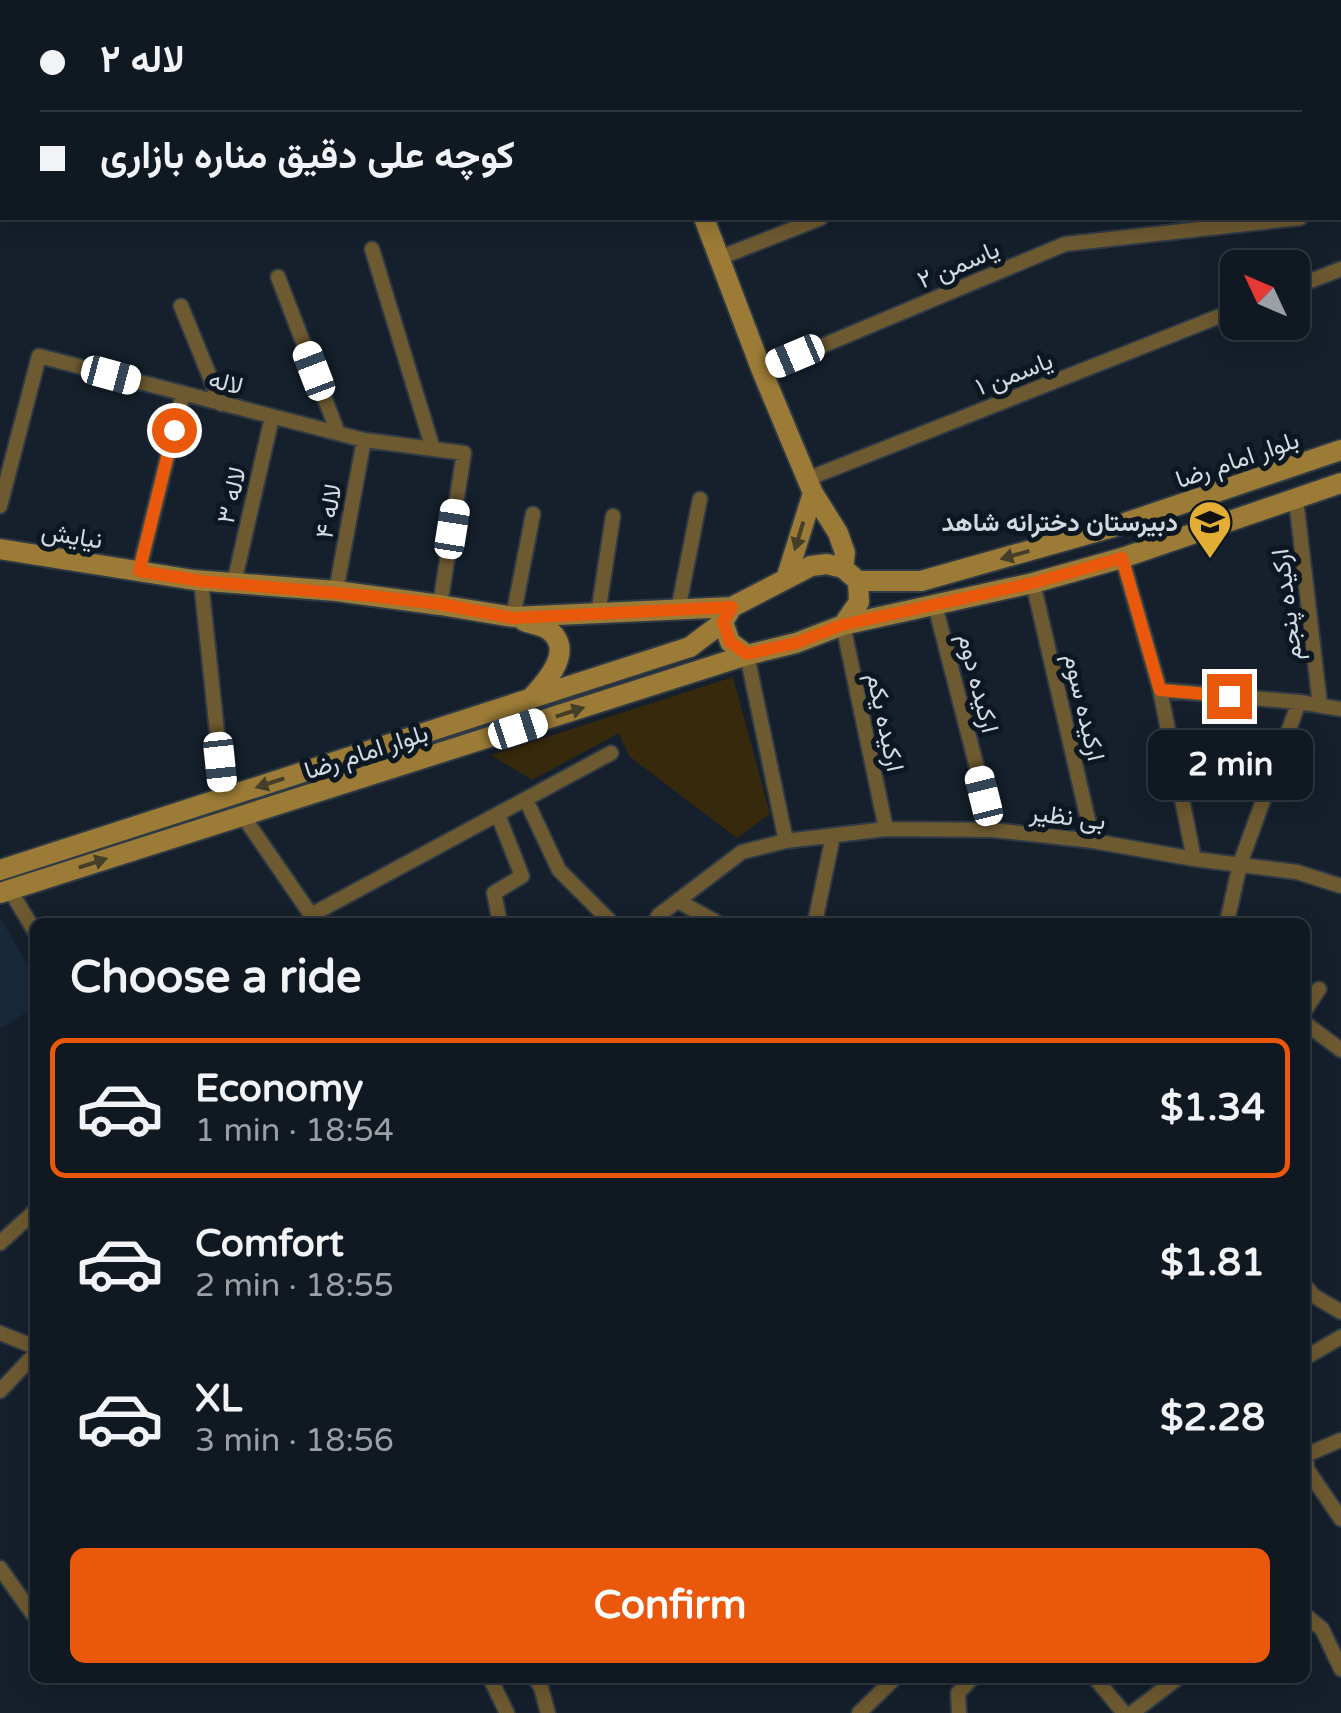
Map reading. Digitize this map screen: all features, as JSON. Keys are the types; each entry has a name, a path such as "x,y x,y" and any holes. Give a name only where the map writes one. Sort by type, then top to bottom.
{"main road":[{"path":"705,220 810,486 838,533 845,553 859,602 842,625"},
{"name":"بلوار امام رضا","path":"0,870 690,647 727,615 811,566 827,564 851,575 921,582 1113,527 1341,450"},
{"path":"842,625 1033,583 1122,558 1341,484"},
{"path":"786,579 810,486"},
{"name":"نیایش","path":"0,549 201,581 440,604 513,618 678,610 727,615"},
{"path":"727,615 730,642 747,654"},
{"path":"513,618 546,629 558,640 560,656 547,681 532,698"},
{"name":"بلوار امام رضا","path":"5,891 747,654 796,643 842,625"}],"street":[{"path":"719,258 816,220"},
{"name":"یاسمن ۲","path":"762,371 1065,244 1243,221"},
{"path":"372,249 432,449"},
{"path":"1310,281 1341,268"},
{"path":"278,277 338,433"},
{"path":"181,306 221,404"},
{"name":"یاسمن ۱","path":"810,486 1220,316"},
{"name":"لاله","path":"0,506 38,356 364,440 464,454 440,604"},
{"path":"139,571 183,394"},
{"name":"لاله ۳","path":"234,583 272,417"},
{"name":"لاله ۴","path":"336,592 364,440"},
{"path":"678,610 700,499"},
{"name":"ارکیده پنجم","path":"1296,499 1320,706"},
{"path":"513,618 533,514"},
{"path":"598,614 612,516"},
{"path":"1122,558 1160,690 1194,859"},
{"path":"201,581 224,798"},
{"name":"ارکیده سوم","path":"1033,583 1093,841"},
{"name":"ارکیده دوم","path":"936,605 992,830"},
{"name":"ارکیده یکم","path":"842,625 886,829"},
{"path":"747,654 786,841"},
{"path":"1160,690 1341,709"},
{"path":"1228,918 1240,864 1299,702"},
{"path":"316,918 611,753"},
{"path":"526,800 559,870 606,918"},
{"path":"498,815 522,876 494,893 499,918"},
{"path":"243,816 313,918"},
{"name":"بی نظیر","path":"658,918 742,852 786,841 886,829 992,830 1093,841 1297,872 1341,886"},
{"path":"816,918 833,836"},
{"path":"5,891 30,925"},
{"path":"678,900 709,918"},
{"path":"1310,1002 1319,989"},
{"path":"1310,1026 1341,1050"},
{"path":"0,1242 30,1216"},
{"path":"1310,1292 1341,1312"},
{"path":"0,1334 30,1348"},
{"path":"1310,1355 1341,1336"},
{"path":"0,1391 30,1356"},
{"path":"1310,1453 1341,1440"},
{"path":"1310,1473 1341,1519"},
{"path":"0,1568 30,1611"},
{"path":"1310,1619 1322,1628 1341,1669"},
{"path":"492,1683 507,1713"},
{"path":"538,1683 548,1713"},
{"path":"860,1713 890,1683"},
{"path":"958,1713 958,1694 968,1683"},
{"path":"1100,1683 1124,1713"},
{"path":"1132,1713 1171,1683"}],"shaded area":[{"path":"733,677 770,814 737,838 629,756 619,733 532,780 491,755"},
{"path":"0,918 30,969 30,1010 0,1029"}],"place":[{"name":"دبیرستان دخترانه شاهد","path":"1210,560"}],"route":[{"path":"174,430 139,571 201,581 440,604 513,618 732,607 723,622 730,642 747,654 796,643 842,625 1033,583 1122,558 1160,690 1229,696"}]}
